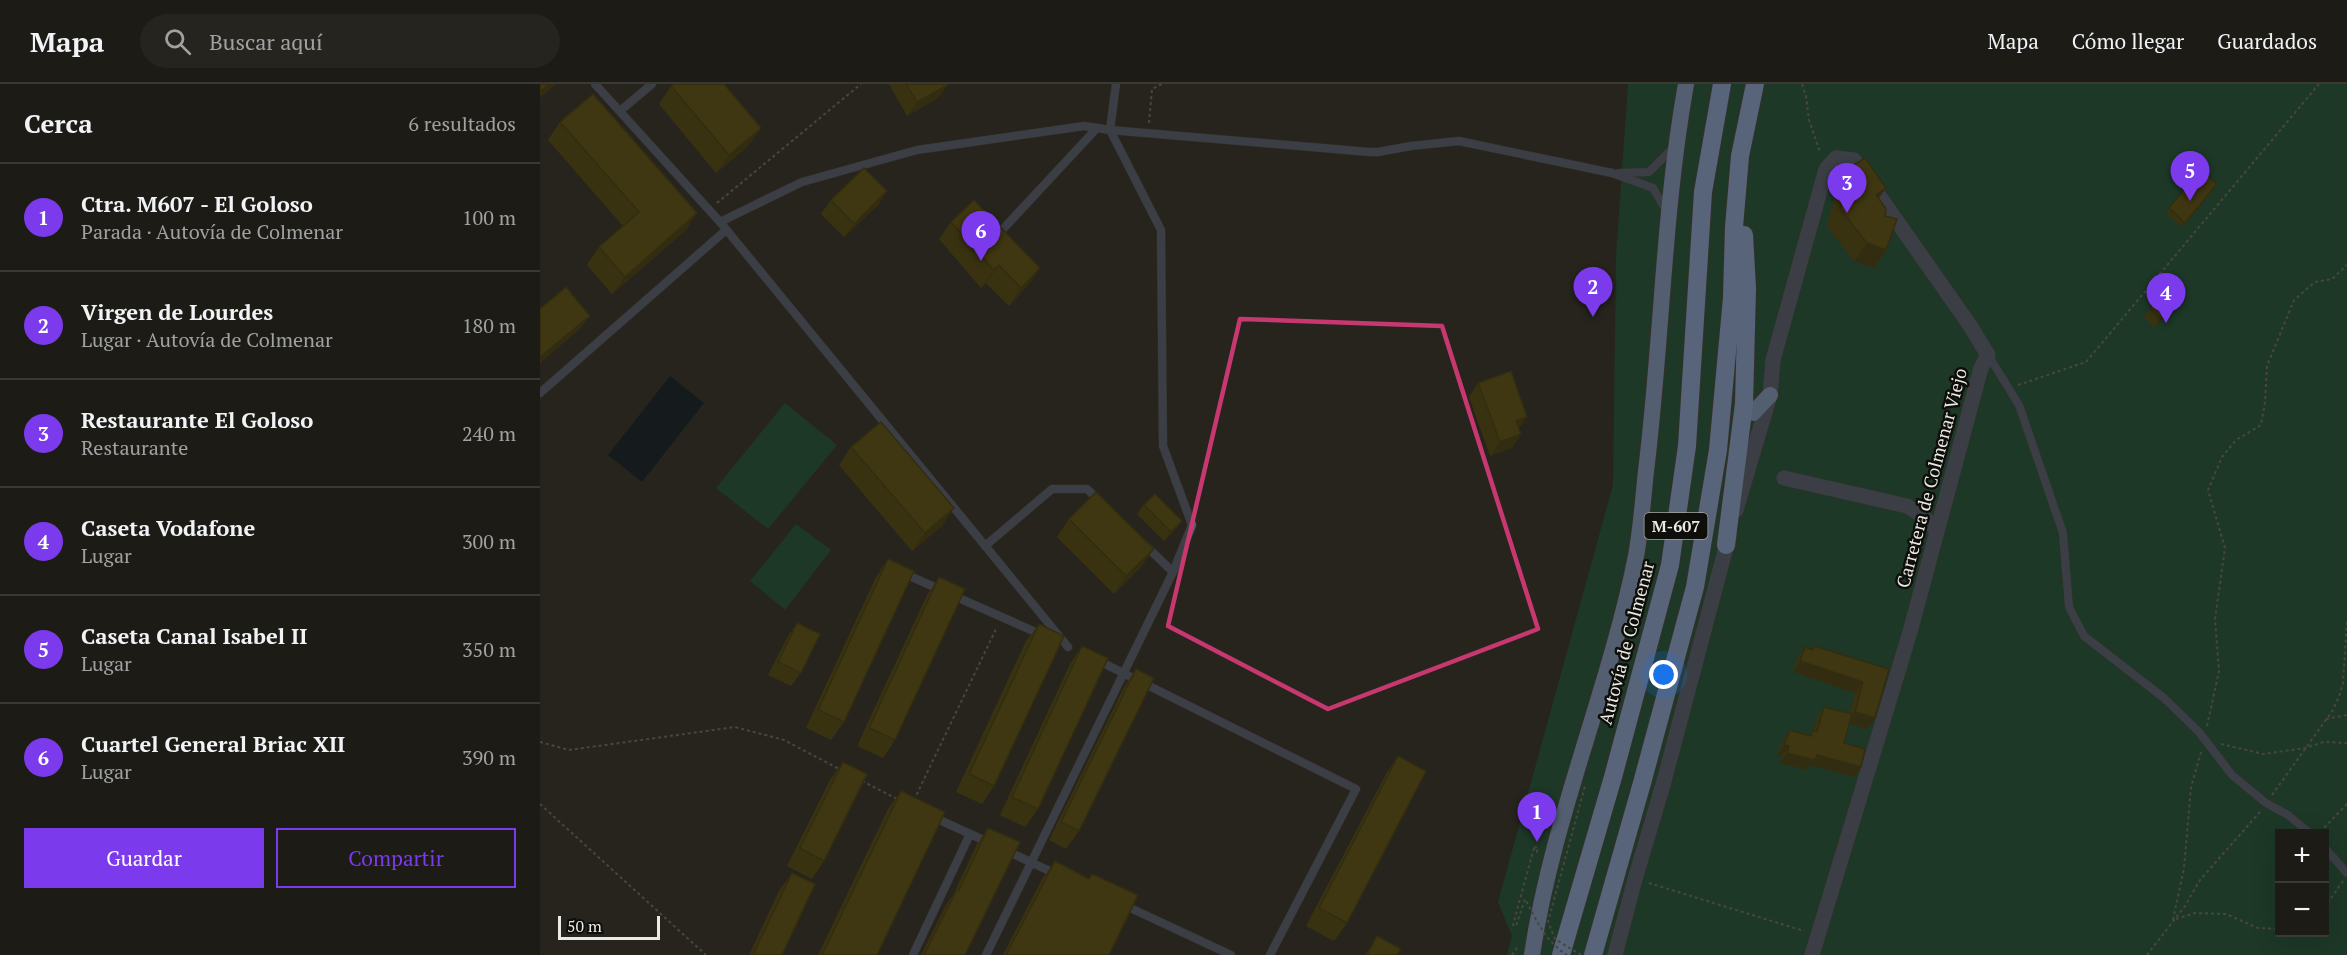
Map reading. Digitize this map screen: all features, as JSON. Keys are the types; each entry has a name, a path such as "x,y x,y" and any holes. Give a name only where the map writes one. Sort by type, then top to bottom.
{"highway":[{"path":"1533,947 1556,847 1618,634 1636,554 1662,315 1668,213 1675,146 1686,84"},
{"name":"Autovía de Colmenar","path":"1564,951 1670,565 1687,446 1703,192 1722,84"},
{"name":"M-607","path":"1593,955 1695,587 1718,450 1732,298 1734,227 1740,156 1755,84"},
{"path":"1726,545 1744,404 1747,288 1740,156"},
{"path":"1744,404 1750,412 1754,413 1770,395"}],"street":[{"name":"Carretera de Colmenar Viejo","path":"1812,955 1910,632 1981,368 1988,355 1969,324 1854,160 1836,158 1827,169"},
{"path":"1615,955 1663,785 1726,545 1770,395 1773,360 1827,169"},
{"path":"1784,478 1907,506 1921,514 1937,530"}],"lane":[{"path":"595,84 720,222 1068,647"},
{"path":"620,111 652,84"},
{"path":"986,955 1173,572 1192,525 1163,446 1161,230 1110,130 1116,84"},
{"path":"720,222 802,182 917,150 1072,128 1148,132 1378,153 1411,146 1459,141 1612,173 1653,188 1668,213"},
{"path":"1004,228 1097,128"},
{"path":"1612,173 1649,172 1675,146"},
{"path":"540,393 726,230"},
{"path":"1988,355 2019,405 2063,533 2070,607 2084,636 2164,698 2204,739 2232,775 2266,803 2288,815 2305,829"},
{"path":"985,546 1052,489 1087,489 1104,505"},
{"path":"1138,539 1173,572"},
{"path":"894,569 1078,651"},
{"path":"1087,656 1124,672 1356,789 1270,955"},
{"path":"911,807 1063,877"},
{"path":"913,955 970,834"},
{"path":"2329,852 2347,874"},
{"path":"1116,901 1232,955"},
{"path":"1524,955 1533,947"}],"path":[{"path":"709,210 861,84"},
{"path":"1148,132 1152,89 1162,84"},
{"path":"1802,84 1809,120 1827,169"},
{"path":"2020,384 2086,362 2319,84"},
{"path":"2173,920 2184,868 2191,787 2219,671 2215,620 2225,548 2208,490 2222,457 2236,440 2261,425 2267,366 2294,300 2315,282 2332,279 2347,265"},
{"path":"858,779 911,807 1002,618"},
{"path":"2147,955 2185,906 2200,880 2243,833 2333,710 2343,683 2347,620"},
{"path":"2326,719 2347,716"},
{"path":"540,742 569,750 735,727 784,741 848,774"},
{"path":"2204,739 2263,754 2305,748 2324,742 2347,743"},
{"path":"1564,951 1548,922 1585,786"},
{"path":"540,804 706,955"},
{"path":"2324,829 2347,804"},
{"path":"1534,848 1513,925 1516,926 1525,899 1547,939 1554,947 1581,955"},
{"path":"2329,902 2347,874"},
{"path":"1635,879 1817,936"},
{"path":"2173,920 2195,913 2226,914 2258,928 2275,929"}],"highlighted area":[{"path":"1240,319 1442,326 1538,629 1328,709 1168,626"}],"green space":[{"path":"1628,84 2347,84 2347,955 1507,955 1512,936 1498,902 1613,485 1616,256"},
{"path":"785,403 837,445 768,529 716,488"},
{"path":"796,524 831,550 785,610 750,581"}],"water":[{"path":"670,376 704,403 642,482 608,455"}],"building":[{"path":"540,84 549,84 540,92"},
{"path":"674,84 724,84 761,128 729,155 671,86"},
{"path":"906,84 947,84 948,85 917,102"},
{"path":"593,94 697,213 625,277 599,247 639,212 560,122"},
{"path":"1865,158 1886,188 1876,195 1886,209 1885,216 1897,219 1886,250 1867,243 1840,209 1850,167"},
{"path":"864,168 887,191 854,224 831,200"},
{"path":"2200,170 2217,184 2185,223 2169,208"},
{"path":"974,200 1040,268 1021,288 999,265 994,270 951,222"},
{"path":"566,287 590,316 540,357 540,309"},
{"path":"2162,296 2172,307 2160,319 2150,308"},
{"path":"1511,371 1527,417 1516,421 1521,434 1500,442 1478,383"},
{"path":"881,422 954,508 925,533 851,447"},
{"path":"1096,492 1154,549 1126,576 1069,519"},
{"path":"1155,494 1182,521 1171,532 1144,505"},
{"path":"888,559 914,571 844,722 818,710"},
{"path":"939,577 965,589 895,740 869,728"},
{"path":"797,623 820,634 801,673 778,662"},
{"path":"1039,624 1064,636 994,786 969,774"},
{"path":"1082,646 1108,658 1038,809 1012,797"},
{"path":"1814,646 1889,669 1875,718 1855,712 1863,682 1800,661 1805,647 1813,650"},
{"path":"1136,669 1154,678 1079,831 1061,822"},
{"path":"1824,707 1852,714 1844,743 1865,749 1861,767 1817,755 1815,760 1787,753 1789,746 1784,745 1790,730 1811,736 1813,730 1817,732"},
{"path":"1398,756 1426,771 1347,923 1319,908"},
{"path":"843,762 867,774 824,861 800,848"},
{"path":"901,791 945,812 877,955 822,955"},
{"path":"988,828 1020,842 965,955 924,955 957,889 959,890"},
{"path":"1055,861 1089,879 1092,874 1138,895 1109,955 1006,955"},
{"path":"792,873 815,884 782,955 753,955"},
{"path":"1377,936 1401,949 1397,955 1367,955"}],"place":[{"name":"Caseta Canal Isabel II","path":"2190,201"},
{"name":"Restaurante El Goloso","path":"1847,213"},
{"name":"Cuartel General Briac XII","path":"981,261"},
{"name":"Virgen de Lourdes","path":"1593,317"},
{"name":"Caseta Vodafone","path":"2166,323"},
{"name":"Ctra. M607 - El Goloso","path":"1537,842"}]}
